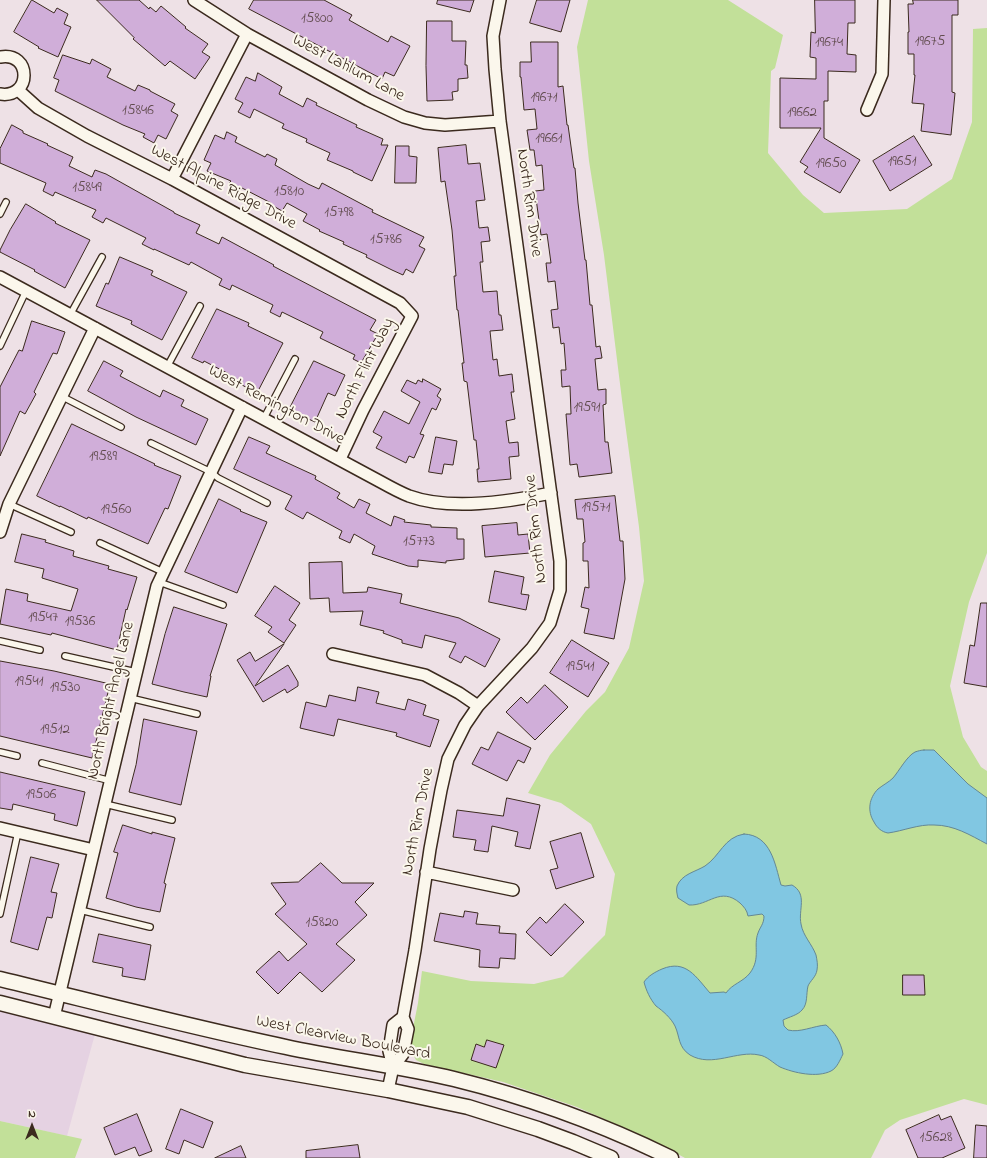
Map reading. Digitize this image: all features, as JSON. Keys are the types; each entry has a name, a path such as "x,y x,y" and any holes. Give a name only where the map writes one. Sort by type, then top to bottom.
{"street":[{"name":"West Lahlum Lane","path":"194,0 247,34 368,100 404,117 425,123 445,125 500,120"},
{"name":"North Rim Drive","path":"388,1090 393,1067 403,1054 408,1030 403,1017 415,950 426,872 448,759 465,725 478,706 532,648 550,623 560,590 560,560 500,120 493,36 500,0"},
{"path":"867,110 882,74 884,0"},
{"path":"172,179 247,34"},
{"path":"0,57 12,57 22,66 24,72 22,85 18,90 6,94 0,94"},
{"name":"West Alpine Ridge Drive","path":"18,90 38,108 87,136 172,179 400,303 412,316"},
{"name":"West Remington Drive","path":"0,277 409,496 436,502 478,504 505,502 551,493"},
{"name":"North Flint Way","path":"340,459 363,410 412,316"},
{"path":"0,532 9,504 95,328"},
{"name":"North Bright Angel Lane","path":"54,1017 136,672 161,577 242,407"},
{"path":"333,654 425,675 459,693 478,706"},
{"path":"0,828 94,850"},
{"path":"426,872 513,890"},
{"name":"West Clearview Boulevard","path":"0,979 247,1039 454,1079 544,1104 622,1134 670,1158"},
{"path":"0,1003 245,1064 388,1090 468,1107 538,1129 611,1158"},
{"name":"North Rim Drive","path":"393,1067 389,1051 393,1025 403,1017"}],"lane":[{"path":"0,214 6,202"},
{"path":"70,315 102,256"},
{"path":"0,346 26,291"},
{"path":"167,367 200,306"},
{"path":"264,418 295,359"},
{"path":"61,396 121,427"},
{"path":"151,443 211,472 218,478 267,503"},
{"path":"9,504 71,532"},
{"path":"100,543 161,577 223,605"},
{"path":"0,641 40,650"},
{"path":"66,656 136,672"},
{"path":"130,698 197,714"},
{"path":"0,752 17,756"},
{"path":"42,763 111,781"},
{"path":"105,804 172,820"},
{"path":"0,914 18,832"},
{"path":"80,910 150,927"}],"shaded area":[{"path":"0,1010 95,1034 67,1136 0,1121"}],"green space":[{"path":"588,0 728,0 783,35 775,68 771,71 768,153 803,195 824,213 907,209 952,179 972,122 973,29 987,28 987,553 969,602 950,686 963,737 981,767 987,771 987,1105 964,1099 900,1120 885,1130 871,1158 685,1158 654,1141 577,1107 503,1082 424,1064 416,1060 411,1051 410,1043 418,1003 422,971 471,981 534,984 563,977 605,935 615,874 591,824 561,803 528,793 550,755 586,711 605,692 629,648 644,581 639,527 604,255 589,161 577,47"},
{"path":"0,1121 82,1139 75,1158 0,1158"}],"water":[{"path":"921,750 934,750 968,784 987,798 987,844 962,831 941,825 928,825 888,833 882,831 875,824 870,813 870,805 873,796 878,789 893,778 912,754"},
{"path":"744,834 760,839 766,845 774,860 781,885 792,885 800,893 801,924 816,955 817,968 815,975 808,986 804,1008 800,1012 783,1020 784,1026 788,1030 797,1031 826,1025 835,1034 843,1054 838,1064 831,1071 819,1074 806,1074 780,1067 767,1058 751,1054 707,1060 698,1059 683,1049 677,1030 673,1023 667,1015 656,1006 646,988 644,982 652,974 670,967 678,966 690,971 710,993 726,993 731,987 744,979 750,973 755,962 756,943 764,916 762,914 748,916 746,910 740,903 733,898 726,896 720,896 696,905 689,905 678,898 677,890 677,886 682,879 710,862 732,839"}],"building":[{"path":"32,0 54,13 57,8 68,14 64,24 71,27 58,57 38,48 39,47 14,32"},
{"path":"97,0 139,0 149,9 150,7 156,12 161,6 186,27 185,28 208,44 202,52 210,57 195,79 170,61 165,66 133,39 134,38"},
{"path":"254,0 324,0 352,15 349,20 388,42 391,36 410,46 394,76 385,72 382,79 249,9"},
{"path":"438,0 474,0 470,12 437,4"},
{"path":"537,0 570,0 561,32 530,23"},
{"path":"815,0 855,0 855,23 848,23 847,54 856,55 856,72 828,71 828,101 824,101 824,138 860,160 840,193 804,172 808,167 800,162 821,128 780,128 780,78 816,79 816,58 810,57 811,32 815,33"},
{"path":"913,0 958,0 958,15 952,15 952,92 955,93 951,135 921,131 924,104 912,103 915,75 914,54 908,54 908,4 913,4"},
{"path":"427,21 452,21 452,41 466,41 465,65 467,65 468,78 458,79 458,91 452,92 453,100 427,101"},
{"path":"531,42 558,42 558,87 563,86 567,125 575,168 596,347 600,346 602,358 595,359 598,390 606,389 606,404 603,405 605,442 608,442 612,473 579,477 577,464 570,465 566,414 571,414 570,386 562,387 561,370 566,370 564,343 561,344 559,327 553,328 551,310 558,309 555,281 548,282 546,263 551,263 547,234 541,235 535,191 544,190 542,165 536,166 534,150 530,150 527,130 537,129 535,109 524,110 520,77 520,62 531,62"},
{"path":"63,55 90,64 92,59 111,69 107,77 135,91 138,85 175,104 171,111 178,115 166,139 158,135 154,143 143,137 145,134 123,125 55,91 59,80 54,78"},
{"path":"258,73 282,87 279,94 303,107 307,98 317,103 316,105 357,125 356,127 383,139 381,145 388,145 372,181 327,160 330,153 306,142 307,139 282,128 284,124 254,109 250,118 238,112 243,103 235,99 246,77 255,81"},
{"path":"12,125 23,131 23,133 73,157 69,166 92,177 95,170 106,174 174,213 200,225 196,233 219,244 222,237 274,265 273,266 376,320 370,330 378,334 361,363 353,359 355,355 320,338 323,332 282,312 280,317 270,312 273,305 232,285 230,290 219,285 222,279 191,262 189,265 142,244 146,238 106,218 103,223 92,217 96,210 55,192 53,196 43,191 46,183 0,163 0,149"},
{"path":"227,132 237,137 235,142 265,157 267,154 277,159 275,165 308,184 319,189 322,183 373,210 372,212 424,237 419,246 425,249 413,273 406,269 403,275 366,257 367,255 343,244 344,242 319,231 320,230 303,221 307,214 287,203 282,211 270,204 271,203 229,183 231,181 207,171 211,163 204,160 215,135 224,139"},
{"path":"914,136 932,165 890,191 873,161"},
{"path":"466,145 468,164 480,163 485,200 476,201 479,228 488,227 490,241 481,242 483,262 480,262 483,292 497,291 499,315 501,315 503,330 490,331 493,360 497,359 499,376 512,374 514,392 511,392 515,419 506,421 509,443 518,442 519,456 509,457 511,479 478,482 477,469 479,469 476,440 474,440 467,382 464,381 462,363 464,363 457,310 452,230 445,181 441,182 438,148"},
{"path":"396,146 409,146 409,156 417,157 416,183 395,183"},
{"path":"26,204 56,222 55,223 90,240 65,288 34,271 35,270 0,252 10,230"},
{"path":"120,257 153,271 151,275 187,292 162,340 131,324 132,321 96,306"},
{"path":"217,309 249,323 248,326 283,343 257,393 227,377 229,374 204,361 203,363 192,358"},
{"path":"32,321 65,332 57,354 53,353 34,392 36,394 25,414 20,411 0,456 0,387 19,350 22,351"},
{"path":"104,361 123,371 120,376 160,397 163,390 184,400 181,406 208,419 196,445 136,417 88,391"},
{"path":"314,361 345,375 335,396 328,393 315,422 289,410"},
{"path":"423,379 441,389 437,396 441,399 436,410 432,408 420,434 424,435 414,458 409,456 406,463 376,448 382,437 373,432 384,411 409,424 420,402 401,391 407,380 416,384 418,380 422,382"},
{"path":"72,424 155,464 154,465 181,476 168,509 165,508 148,544 88,517 87,519 37,496"},
{"path":"249,437 270,446 266,453 316,476 315,479 340,493 337,498 354,508 359,499 370,504 366,513 391,526 394,516 405,520 404,522 431,525 431,527 457,528 457,539 464,539 464,559 446,561 446,563 418,560 418,567 408,566 372,554 375,546 354,534 350,543 339,538 342,531 307,512 303,519 285,509 292,496 234,469"},
{"path":"436,437 457,441 453,465 444,464 442,474 429,472"},
{"path":"615,496 620,541 623,541 625,579 614,639 584,633 589,609 581,607 585,587 589,588 588,561 583,561 583,543 585,542 583,519 577,519 575,500"},
{"path":"219,499 241,510 240,511 267,522 237,593 185,572"},
{"path":"517,523 518,535 528,534 530,553 485,557 482,526"},
{"path":"22,534 46,540 45,542 74,551 73,556 109,566 108,569 137,577 127,610 126,609 117,650 52,633 51,635 0,624 6,589 28,594 27,601 71,611 78,589 42,578 44,569 15,562"},
{"path":"342,562 343,593 367,592 368,587 402,594 400,603 459,618 500,639 485,667 465,656 461,663 449,657 456,643 425,635 422,648 402,643 402,640 383,633 384,631 360,625 363,611 330,612 329,598 310,599 309,563"},
{"path":"495,571 524,577 521,594 529,595 526,610 489,602"},
{"path":"275,586 300,603 289,620 296,625 284,643 268,632 272,627 255,616"},
{"path":"981,603 987,603 987,687 964,683 970,645 974,646"},
{"path":"174,607 227,624 210,676 207,697 152,684 165,634"},
{"path":"572,640 609,663 588,697 550,673"},
{"path":"284,644 255,686 288,665 298,682 298,686 287,693 285,689 263,702 237,660 250,652 255,661"},
{"path":"0,661 54,671 110,684 92,758 0,736"},
{"path":"545,685 568,707 535,740 506,712 521,697 527,703"},
{"path":"358,687 379,692 376,703 405,710 408,699 426,705 423,715 439,720 430,747 396,736 397,733 338,719 334,736 300,728 306,702 326,707 329,695 355,701"},
{"path":"144,719 197,731 181,805 129,792 136,765"},
{"path":"498,732 531,748 524,763 518,760 507,781 472,764 481,747 488,750"},
{"path":"0,772 85,792 77,826 54,820 55,814 13,804 12,810 0,808"},
{"path":"507,798 540,805 530,849 515,846 518,832 492,826 488,852 474,850 476,840 453,837 457,810 503,816"},
{"path":"123,825 152,834 152,832 175,838 164,883 166,884 160,912 106,898 118,853 114,852"},
{"path":"581,833 594,877 556,889 550,870 558,868 550,842"},
{"path":"31,857 59,864 51,892 57,893 52,918 47,917 38,950 11,942"},
{"path":"321,863 342,883 374,883 355,902 367,915 336,944 355,960 322,992 300,972 278,994 256,972 279,951 288,961 307,944 275,914 286,904 271,883 298,882"},
{"path":"565,904 584,922 551,956 526,932 540,917 546,923"},
{"path":"465,911 478,913 476,924 500,926 499,933 516,934 515,959 500,958 499,968 479,967 480,950 434,941 440,913 463,917"},
{"path":"99,934 151,945 145,980 122,976 123,968 93,962"},
{"path":"903,975 924,975 925,995 903,995"},
{"path":"487,1040 504,1045 496,1068 471,1060 476,1044 484,1047"},
{"path":"181,1109 213,1122 203,1148 184,1140 179,1154 166,1149"},
{"path":"137,1114 152,1151 139,1156 135,1147 115,1155 104,1128"},
{"path":"939,1115 941,1120 951,1116 965,1148 942,1158 918,1158 906,1130"},
{"path":"976,1125 987,1126 987,1158 974,1158"},
{"path":"358,1145 360,1158 306,1158 306,1151"},
{"path":"241,1146 246,1158 215,1158"}]}
